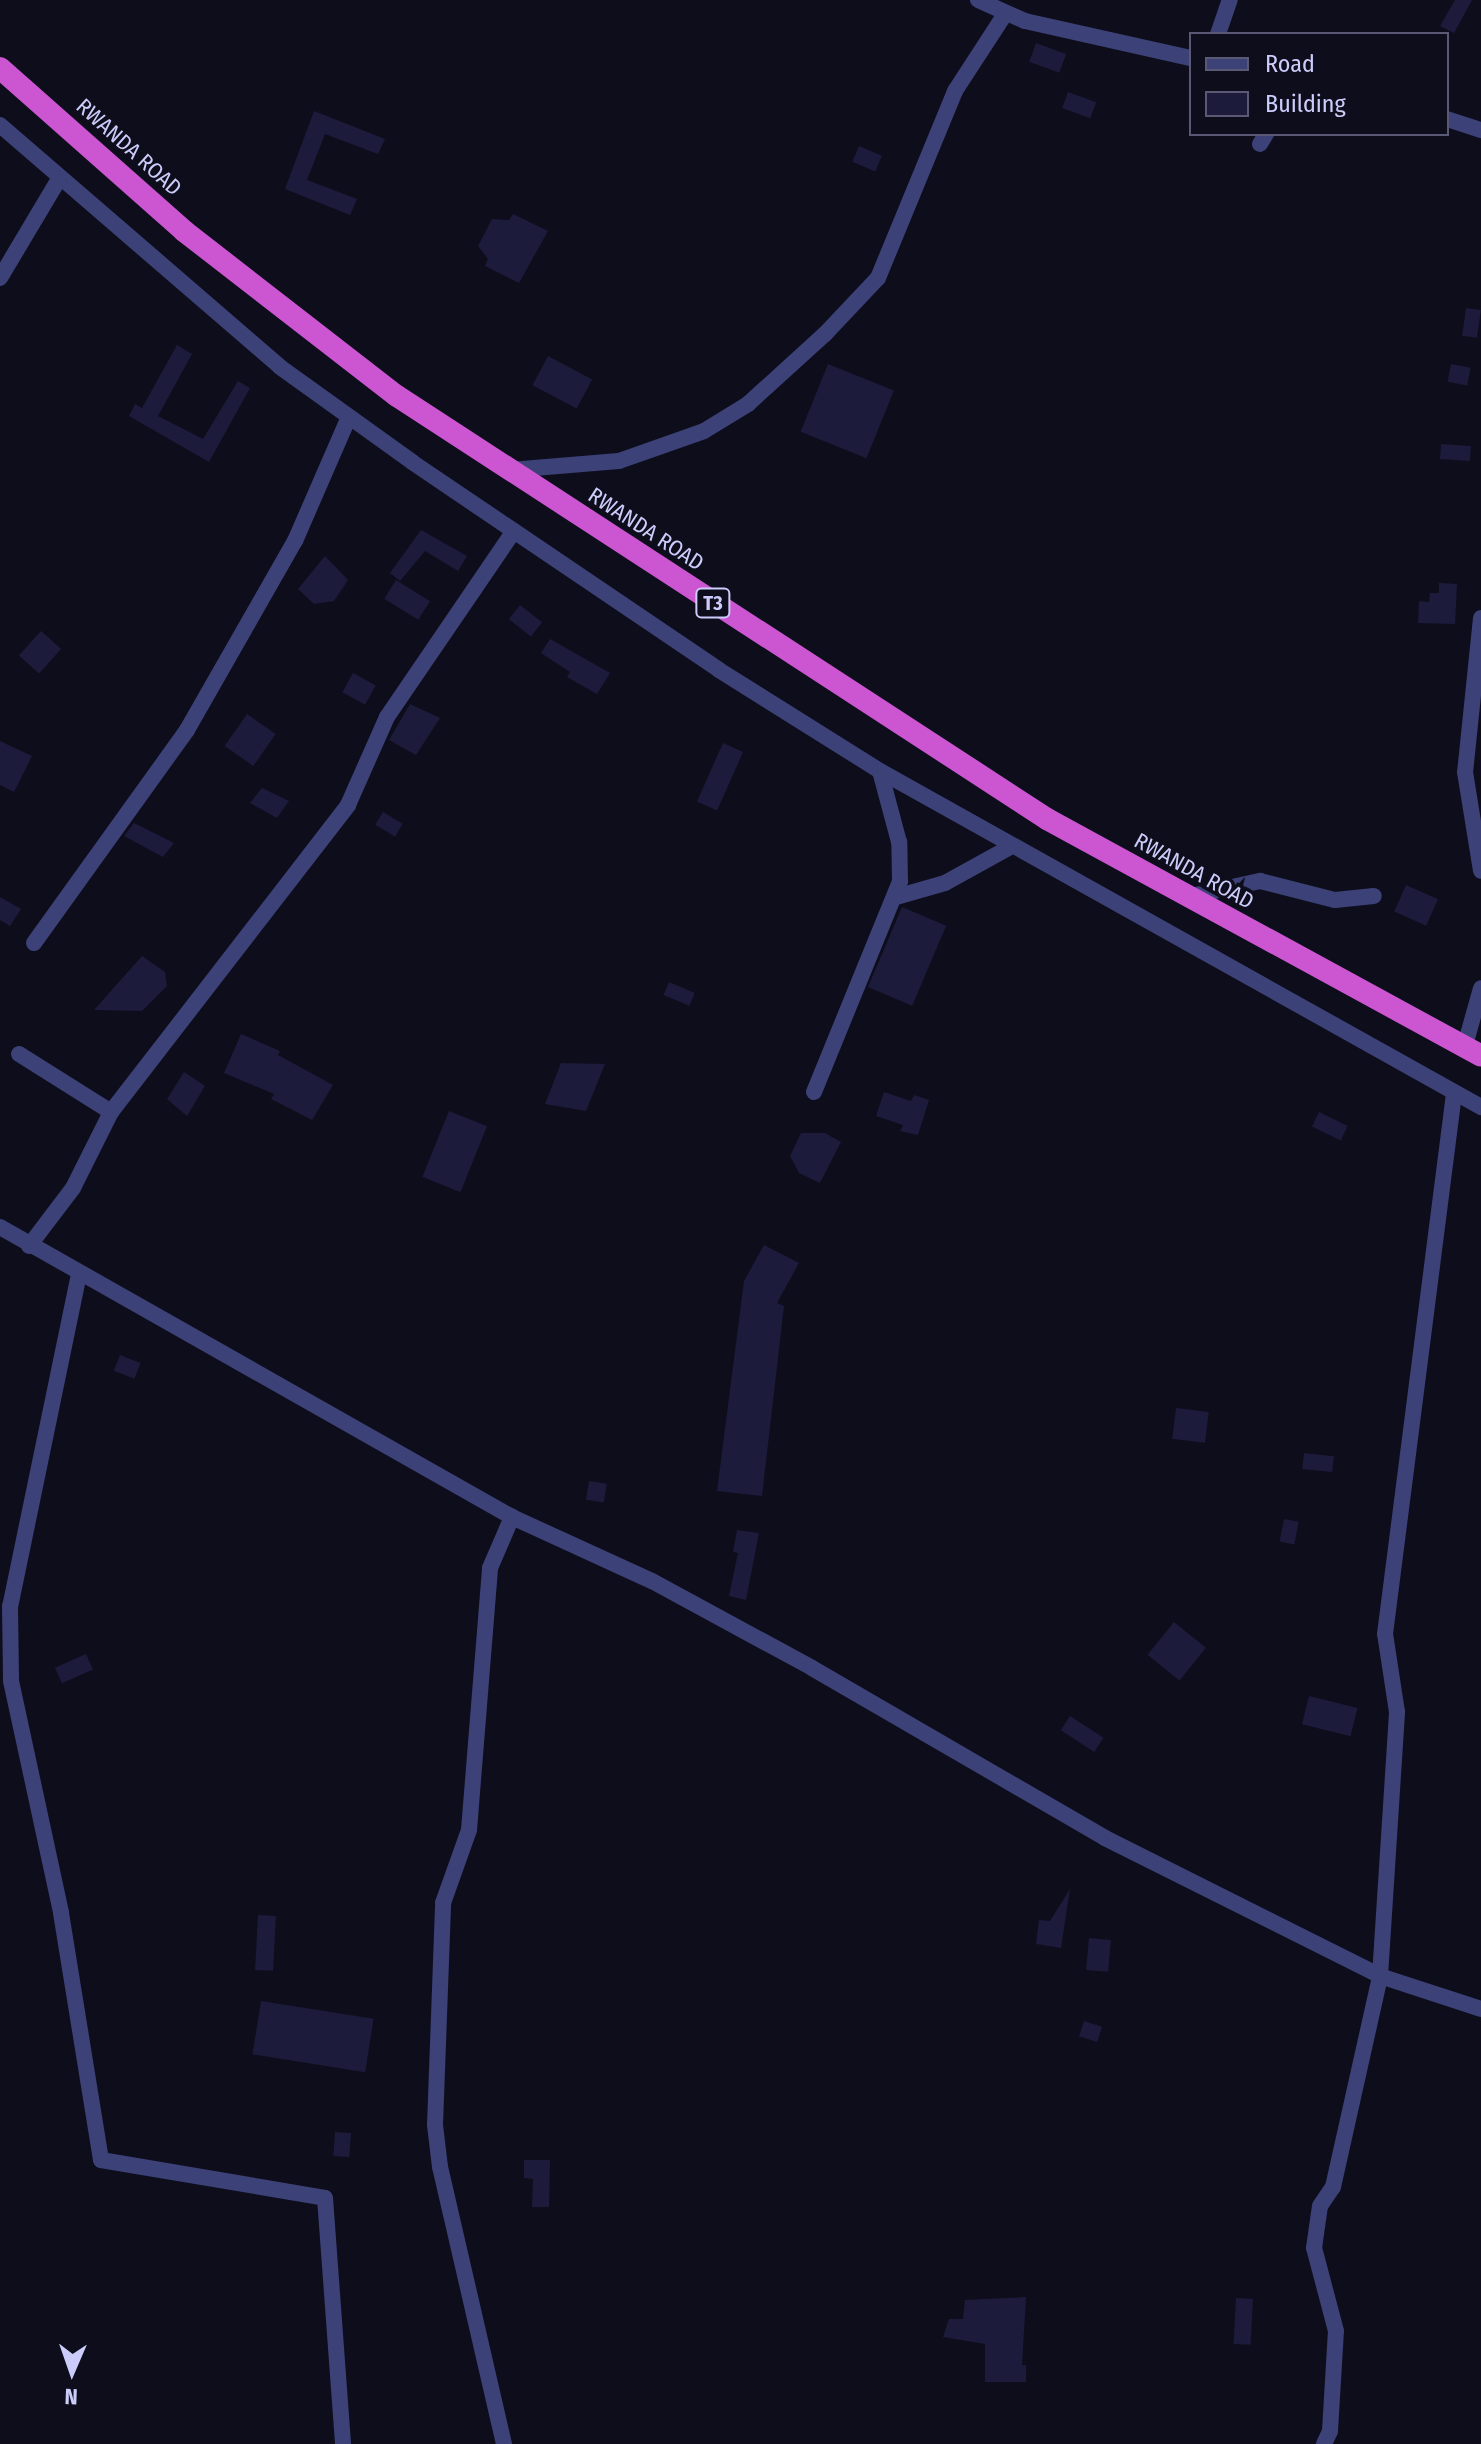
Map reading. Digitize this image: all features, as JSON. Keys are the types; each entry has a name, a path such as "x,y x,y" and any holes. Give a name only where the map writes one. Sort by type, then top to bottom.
{"highway":[{"name":"RWANDA ROAD","path":"0,68 184,231 397,396 1047,819 1473,1053"}],"street":[{"path":"978,0 1005,14 1189,58"},
{"path":"1219,32 1230,0"},
{"path":"509,470 619,461 704,431 748,404 825,334 878,278 955,91 1005,14"},
{"path":"1449,120 1481,130"},
{"path":"0,125 188,291 349,417 514,531 880,771 1481,1107"},
{"path":"0,278 59,179"},
{"path":"34,943 187,730 295,541 349,417"},
{"path":"29,1246 73,1188 111,1112 348,805 387,717 514,531"},
{"path":"1481,618 1465,772 1481,871"},
{"path":"814,1092 896,897 899,842 880,771"},
{"path":"896,897 945,883 1012,846"},
{"path":"1191,896 1260,881 1335,900 1374,896"},
{"path":"1473,1053 1481,988"},
{"path":"19,1054 111,1112"},
{"path":"1324,2444 1330,2431 1336,2331 1314,2248 1320,2206 1333,2187 1380,1976 1397,1712 1385,1634 1454,1094"},
{"path":"0,1227 512,1517 652,1581 1105,1838 1380,1976 1481,2009"},
{"path":"79,1274 10,1606 11,1681 61,1913 101,2160 325,2198 343,2444"},
{"path":"504,2444 440,2167 435,2125 443,1903 469,1830 490,1568 512,1517"}],"building":[{"path":"1455,0 1472,0 1454,33 1440,26"},
{"path":"1036,43 1066,54 1059,73 1029,62"},
{"path":"1068,92 1096,102 1090,118 1062,108"},
{"path":"314,111 385,139 378,154 325,134 307,180 357,199 350,215 285,189"},
{"path":"859,146 882,156 875,171 852,162"},
{"path":"513,214 548,231 519,283 485,266 488,259 478,246 492,219 509,220"},
{"path":"1466,308 1481,310 1477,338 1462,336"},
{"path":"177,345 192,354 158,416 203,439 238,381 250,388 209,462 129,416 135,404 142,408"},
{"path":"548,356 592,379 577,409 533,385"},
{"path":"828,364 894,391 866,458 801,432"},
{"path":"1451,364 1471,368 1467,385 1448,382"},
{"path":"1441,444 1471,446 1470,461 1440,459"},
{"path":"421,530 467,556 458,571 425,551 400,581 390,573"},
{"path":"325,556 348,580 334,601 314,604 298,589"},
{"path":"396,580 430,601 418,620 384,599"},
{"path":"1439,583 1457,584 1455,624 1418,623 1419,601 1429,602 1430,593 1439,593"},
{"path":"520,605 542,622 531,636 509,619"},
{"path":"41,631 61,649 39,674 19,656"},
{"path":"550,639 610,673 597,694 567,677 570,672 541,653"},
{"path":"353,673 376,686 365,705 342,692"},
{"path":"410,704 440,718 416,755 389,740"},
{"path":"247,714 276,734 253,766 225,746"},
{"path":"0,741 32,756 14,792 0,785"},
{"path":"723,743 743,752 717,810 697,801"},
{"path":"262,788 289,801 277,818 250,803"},
{"path":"383,812 403,824 395,837 375,825"},
{"path":"134,823 174,843 163,857 124,836"},
{"path":"1406,885 1438,899 1426,926 1394,911"},
{"path":"0,897 21,909 10,926 0,920"},
{"path":"902,907 946,926 912,1006 868,987"},
{"path":"142,956 165,972 167,986 142,1011 94,1010"},
{"path":"669,982 695,993 689,1006 664,995"},
{"path":"241,1034 280,1051 278,1055 333,1085 312,1120 271,1099 274,1094 224,1073"},
{"path":"561,1063 605,1064 586,1111 545,1104"},
{"path":"184,1072 205,1086 187,1116 167,1099"},
{"path":"884,1092 911,1101 914,1095 929,1100 918,1135 900,1131 903,1125 876,1116"},
{"path":"449,1111 487,1126 460,1192 422,1177"},
{"path":"1319,1112 1348,1126 1341,1140 1312,1126"},
{"path":"801,1133 825,1133 841,1142 820,1183 799,1173 790,1156"},
{"path":"764,1245 799,1263 777,1303 784,1306 762,1496 717,1491 744,1281"},
{"path":"120,1355 141,1363 134,1379 114,1371"},
{"path":"1176,1408 1209,1412 1205,1443 1172,1439"},
{"path":"1304,1453 1334,1456 1332,1472 1302,1469"},
{"path":"589,1481 607,1484 604,1503 586,1500"},
{"path":"1284,1519 1299,1522 1294,1544 1280,1542"},
{"path":"737,1530 759,1533 746,1600 729,1596 738,1553 733,1552"},
{"path":"1174,1622 1206,1648 1179,1680 1148,1655"},
{"path":"86,1654 93,1670 62,1683 55,1668"},
{"path":"1309,1696 1358,1708 1350,1736 1302,1724"},
{"path":"1070,1716 1104,1738 1094,1752 1061,1730"},
{"path":"1070,1889 1061,1948 1036,1944 1039,1920 1050,1921"},
{"path":"258,1915 276,1916 273,1971 255,1970"},
{"path":"1089,1938 1111,1940 1108,1972 1086,1970"},
{"path":"261,2001 374,2019 365,2072 253,2054"},
{"path":"1084,2021 1102,2027 1097,2042 1079,2036"},
{"path":"335,2132 351,2133 349,2157 333,2156"},
{"path":"524,2160 550,2160 549,2207 532,2207 533,2179 524,2178"},
{"path":"1026,2297 1022,2365 1026,2365 1026,2382 985,2382 985,2344 943,2337 949,2319 963,2319 965,2300"},
{"path":"1236,2298 1253,2299 1251,2345 1234,2344"}]}
